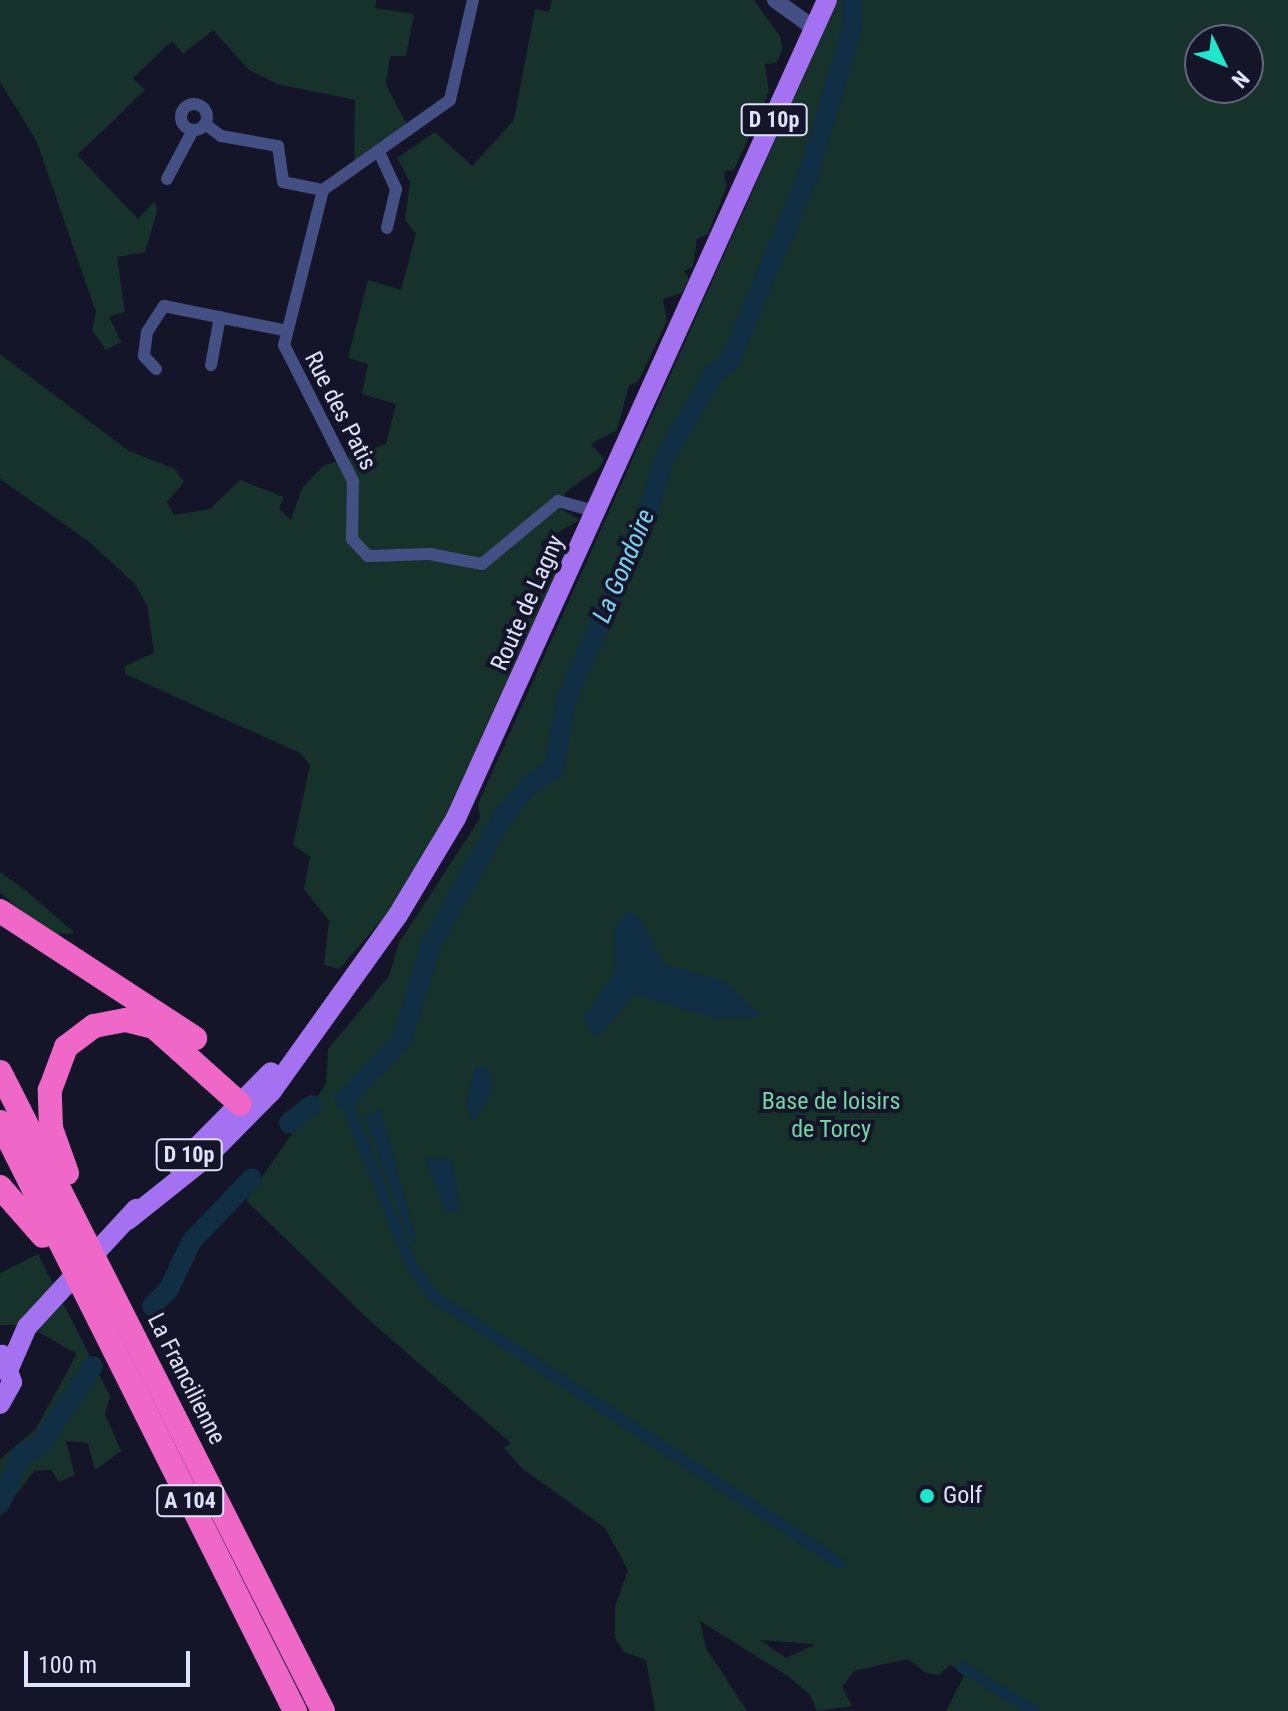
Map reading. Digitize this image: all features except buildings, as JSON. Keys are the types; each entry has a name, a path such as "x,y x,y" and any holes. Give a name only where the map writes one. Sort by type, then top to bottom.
{"highway":[{"path":"0,911 154,1004 246,1098"},
{"path":"119,1308 120,1282 51,1128 50,1090 59,1058 94,1026 137,1021 180,1043 246,1098"},
{"name":"La Francilienne","path":"0,1072 323,1711"},
{"name":"A 104","path":"0,1122 295,1711"},
{"path":"0,1187 36,1225 63,1274 85,1292"}],"main road":[{"name":"D 10p","path":"815,29 827,0"},
{"name":"Route de Lagny","path":"337,998 456,818 598,512 815,29"},
{"name":"D 10p","path":"5,1359 27,1327 337,998"},
{"name":"D 10p","path":"128,1220 245,1121 337,998"},
{"name":"D 10p","path":"0,1342 27,1327"},
{"path":"0,1404 11,1388 5,1359"}],"street":[{"path":"167,179 199,127 221,136 278,146 283,182 323,190 450,100 473,0"},
{"path":"775,0 815,29"},
{"path":"379,152 396,189 387,228"},
{"name":"Rue des Patis","path":"323,190 283,330 291,368 342,460 355,490 352,539 378,558 430,554 482,564 558,501 598,512"},
{"path":"156,369 144,356 155,311 220,317 283,330"},
{"path":"211,365 220,317"}],"green space":[{"path":"0,0 376,0 375,8 414,14 406,56 390,56 386,85 411,132 354,167 355,100 277,84 249,70 213,30 183,54 172,41 133,78 145,90 77,155 138,219 155,201 157,212 145,252 117,257 125,312 109,316 121,342 106,350 92,330 96,312 36,140 0,82"},
{"path":"552,0 754,0 781,38 782,51 776,63 765,64 769,92 734,170 724,171 726,188 708,234 697,239 693,267 684,271 689,278 682,293 663,299 667,321 638,382 629,385 617,430 591,444 604,459 599,468 566,492 560,508 580,520 541,542 542,557 561,562 447,814 394,906 339,969 324,965 329,921 304,889 310,857 293,845 310,765 300,753 125,674 125,666 154,653 147,605 135,584 88,541 0,479 0,354 129,451 175,469 184,482 167,502 174,515 210,509 240,480 284,497 279,509 291,520 302,488 323,466 386,444 396,404 362,394 368,364 348,358 368,280 401,290 416,234 405,220 410,182 397,158 435,132 472,166 514,120 535,9 549,12"},
{"name":"Base de loisirs de Torcy","path":"838,0 1288,0 1288,1711 946,1711 965,1674 950,1665 939,1675 926,1673 908,1659 854,1671 842,1687 852,1706 817,1711 810,1695 788,1676 700,1621 706,1648 747,1711 655,1711 646,1660 624,1652 615,1638 615,1607 628,1570 605,1528 523,1469 504,1448 511,1443 369,1320 246,1200 326,1084 328,1049 389,976 399,943 480,818 478,804","holes":["760,1640 814,1644 786,1658"]},
{"path":"0,872 75,933 50,934 0,893"},
{"path":"38,1254 110,1396 105,1414 121,1451 95,1470 88,1443 66,1441 75,1475 59,1482 51,1470 34,1471 0,1516 0,1459 35,1430 77,1354 26,1325 0,1325 0,1273"}],"water":[{"path":"628,910 640,917 663,964 723,980 762,1016 719,1020 634,994 600,1036 593,1034 583,1019 615,971 614,929"},
{"path":"475,1066 489,1068 493,1089 474,1123 466,1104"},
{"path":"380,1108 417,1241 411,1242 364,1118"},
{"path":"425,1158 452,1159 460,1210 446,1215"}],"waterway":[{"name":"La Gondoire","path":"345,1100 402,1040 431,945 502,818 530,784 554,769 566,700 646,518 665,457 714,373 729,363 808,176 852,28 853,0"},
{"path":"345,1100 411,1264 433,1296 839,1563"},
{"name":"La Gondoire","path":"289,1123 312,1105"},
{"name":"La Gondoire","path":"152,1306 169,1289 191,1242 252,1178"},
{"name":"La Gondoire","path":"0,1504 22,1454 39,1447 93,1366"},
{"path":"962,1667 1034,1711"}],"place":[{"name":"Golf","path":"927,1496"}]}
